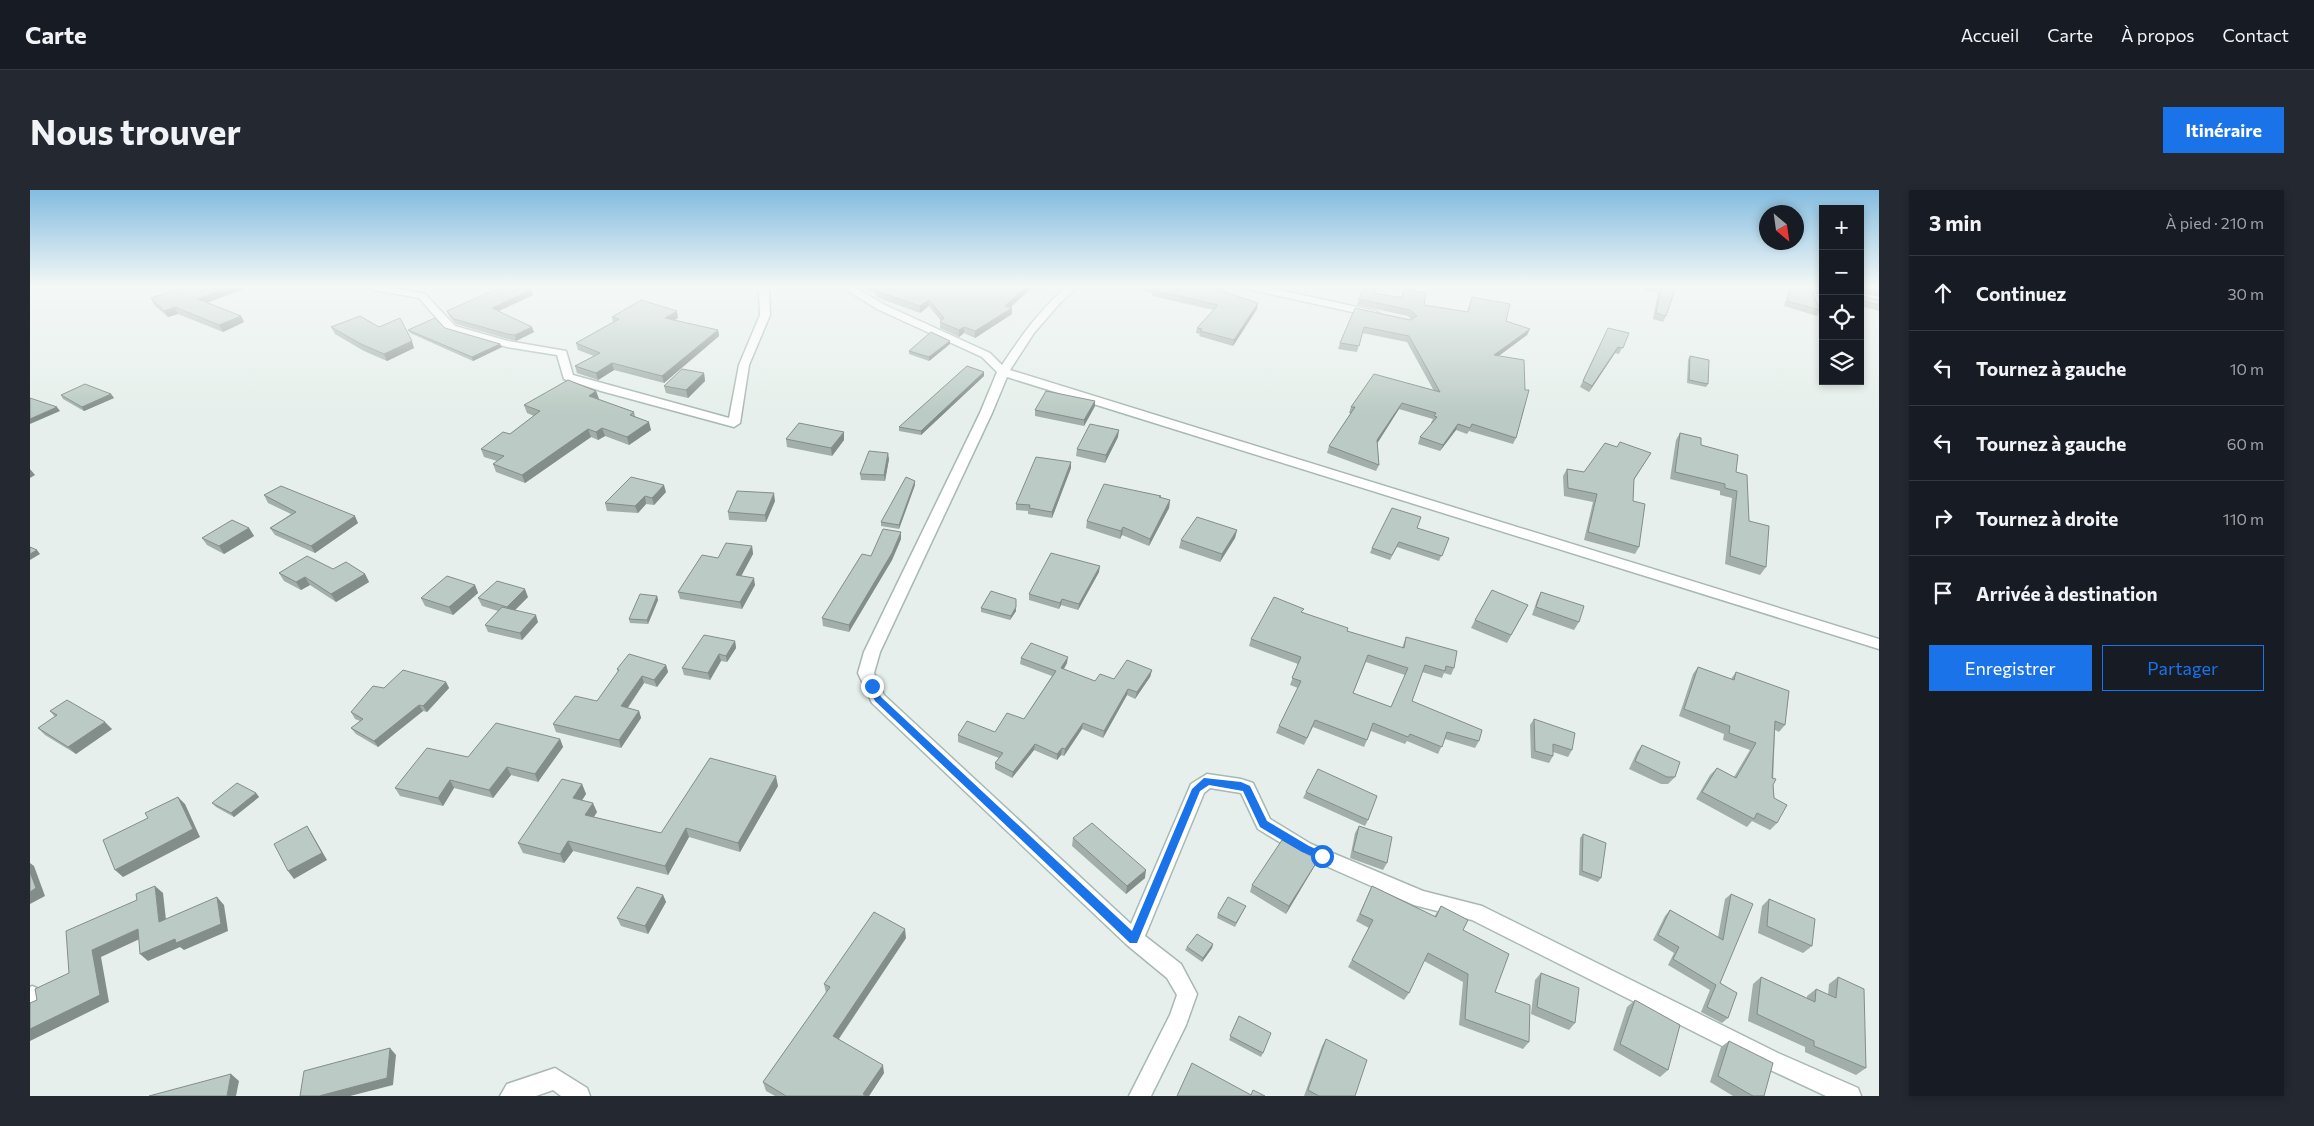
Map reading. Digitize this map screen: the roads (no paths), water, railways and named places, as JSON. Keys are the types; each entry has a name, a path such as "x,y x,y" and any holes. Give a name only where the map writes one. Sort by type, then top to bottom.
{"street":[{"path":"455,329 507,344 562,353 568,377 605,389 734,423 744,365 759,329"},
{"path":"931,329 986,355 1003,372 1306,464 1879,644"},
{"path":"1031,329 1003,372 986,414 872,652 866,673 878,699 1134,939 1174,971 1188,994 1179,1018 1140,1096"},
{"path":"1134,939 1196,789 1207,781 1241,786 1251,794 1264,824 1305,849 1421,899 1475,912 1771,1060 1850,1096"},
{"path":"511,1096 515,1092 555,1079 579,1096"}]}
